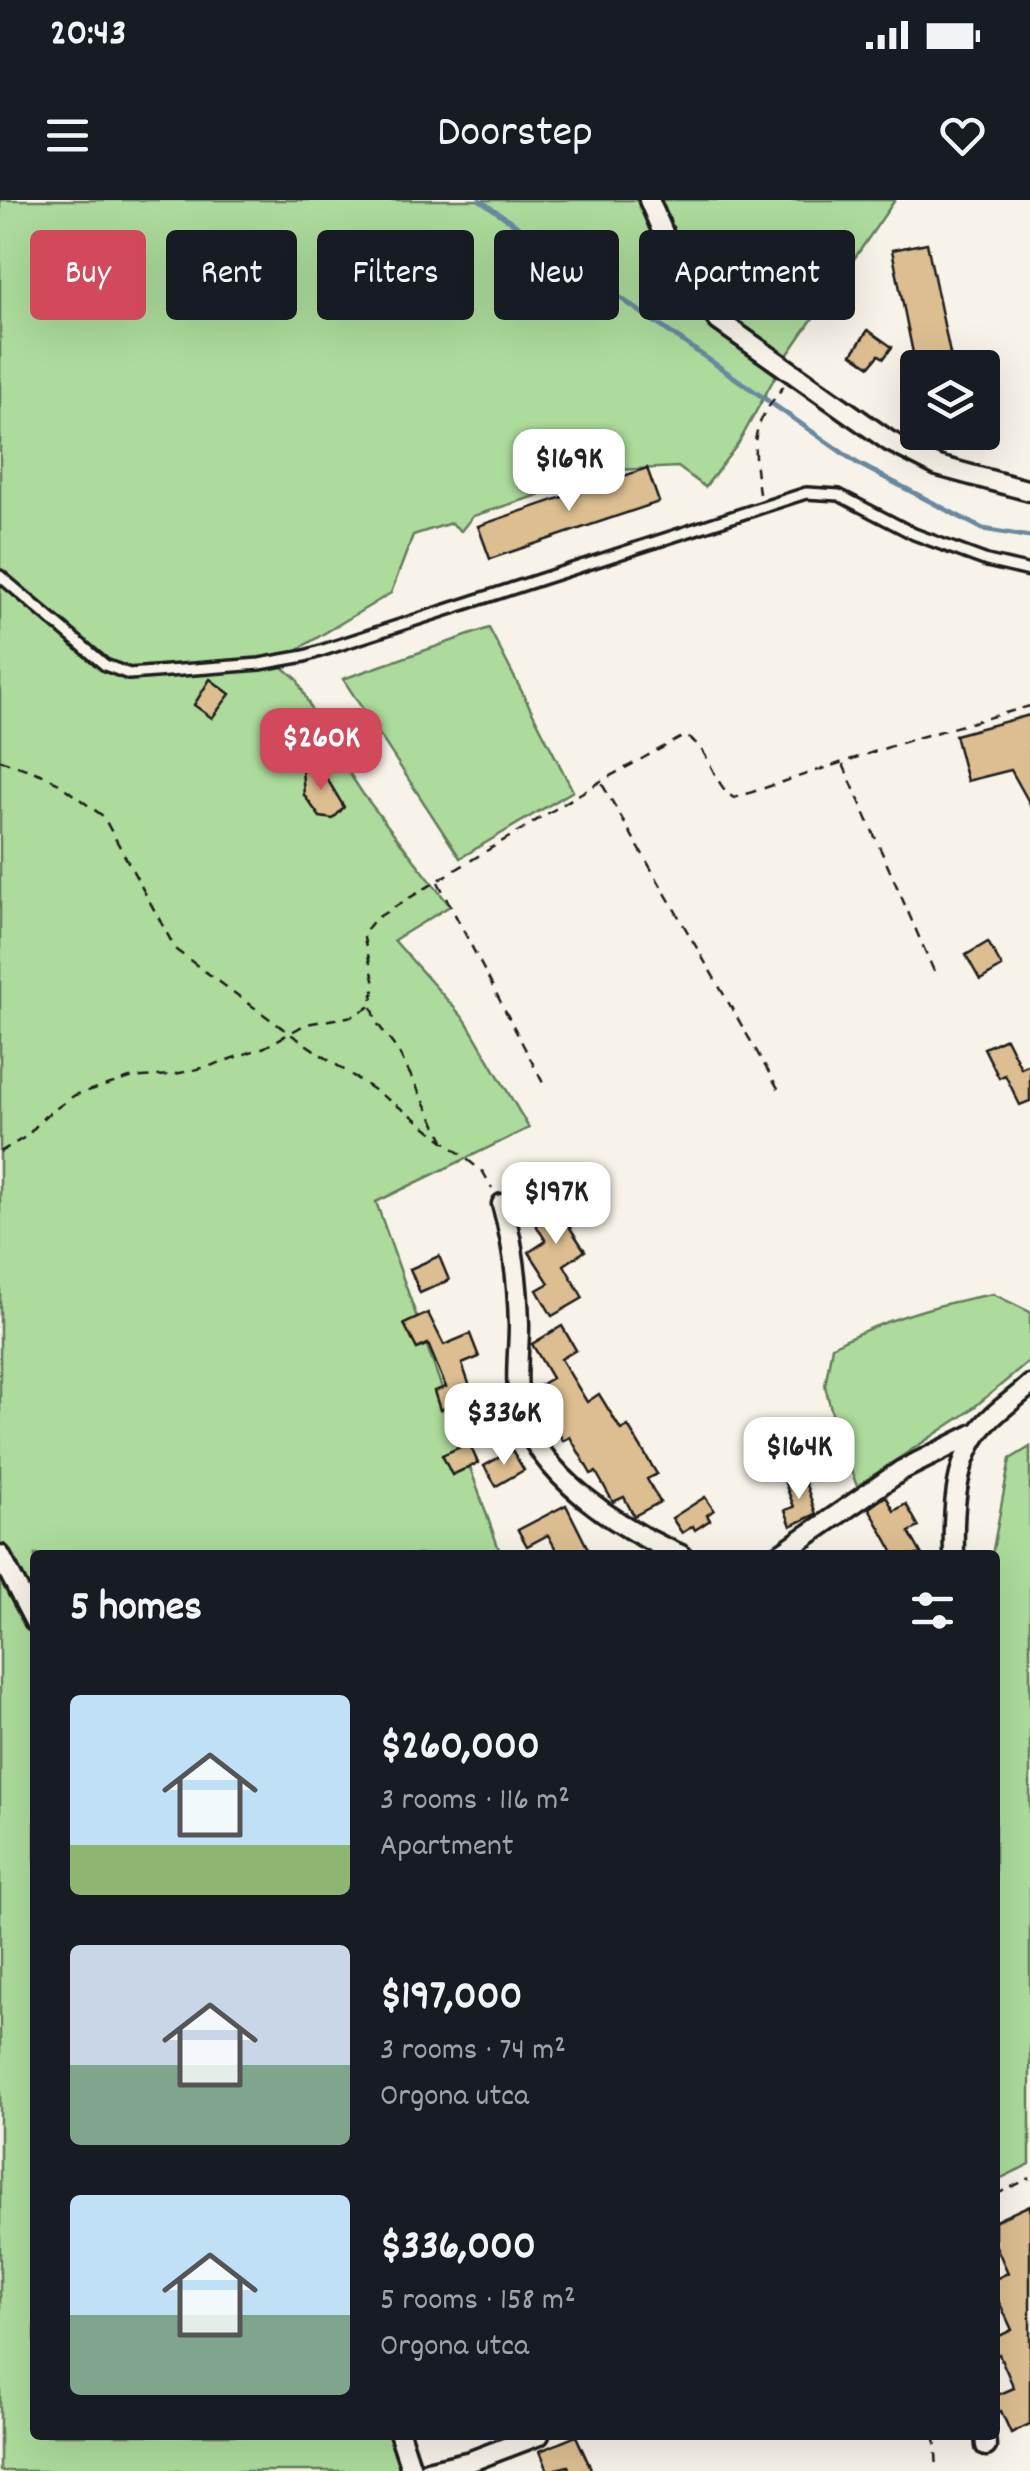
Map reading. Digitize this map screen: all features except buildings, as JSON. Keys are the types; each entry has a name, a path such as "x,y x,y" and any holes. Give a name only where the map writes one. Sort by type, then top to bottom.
{"street":[{"path":"649,200 682,277 719,320 889,441 938,466 1030,491"},
{"path":"502,1204 518,1270 520,1407 527,1429 540,1449 597,1510 669,1550"},
{"path":"785,1550 902,1470 978,1432 1030,1385"},
{"path":"954,1550 959,1480 978,1432"},
{"path":"0,1555 30,1612"},
{"path":"402,2440 412,2471"},
{"path":"427,2471 471,2461 527,2440"}],"lane":[{"path":"0,576 106,664 129,674 260,664 305,656 806,493 840,494 914,534 988,561 1030,571"}],"path":[{"path":"761,507 754,443 760,416 783,387"},
{"path":"446,1143 371,1006 374,984 363,934 375,919 601,781 684,736 698,746 723,792 734,798 1030,706"},
{"path":"0,760 49,777 104,816 176,950 446,1143 483,1172 502,1204"},
{"path":"842,763 938,978"},
{"path":"601,781 780,1090"},
{"path":"437,880 543,1083"},
{"path":"0,1152 27,1136 44,1117 75,1095 130,1078 172,1075 206,1067 265,1047 306,1024 354,1016 371,1006"},
{"path":"1000,2193 1030,2178"},
{"path":"935,2440 937,2471"}],"green space":[{"path":"0,200 895,200 855,258 855,230 639,230 639,320 812,320 786,357 738,444 705,487 678,467 617,470 473,516 461,531 451,523 413,535 391,593 277,662 297,679 321,730 363,794 450,906 394,940 466,1021 529,1128 376,1202 499,1550 30,1550 30,2440 409,2440 421,2471 0,2471"},
{"path":"489,628 573,791 460,858 343,679"},
{"path":"993,1294 1030,1312 1030,1361 967,1413 857,1486 839,1440 825,1386 832,1346 911,1314"},
{"path":"1030,1447 1030,2164 1000,2179 1000,1550 993,1550 1010,1459"}],"waterway":[{"path":"480,200 857,463 983,529 1030,537"}]}
